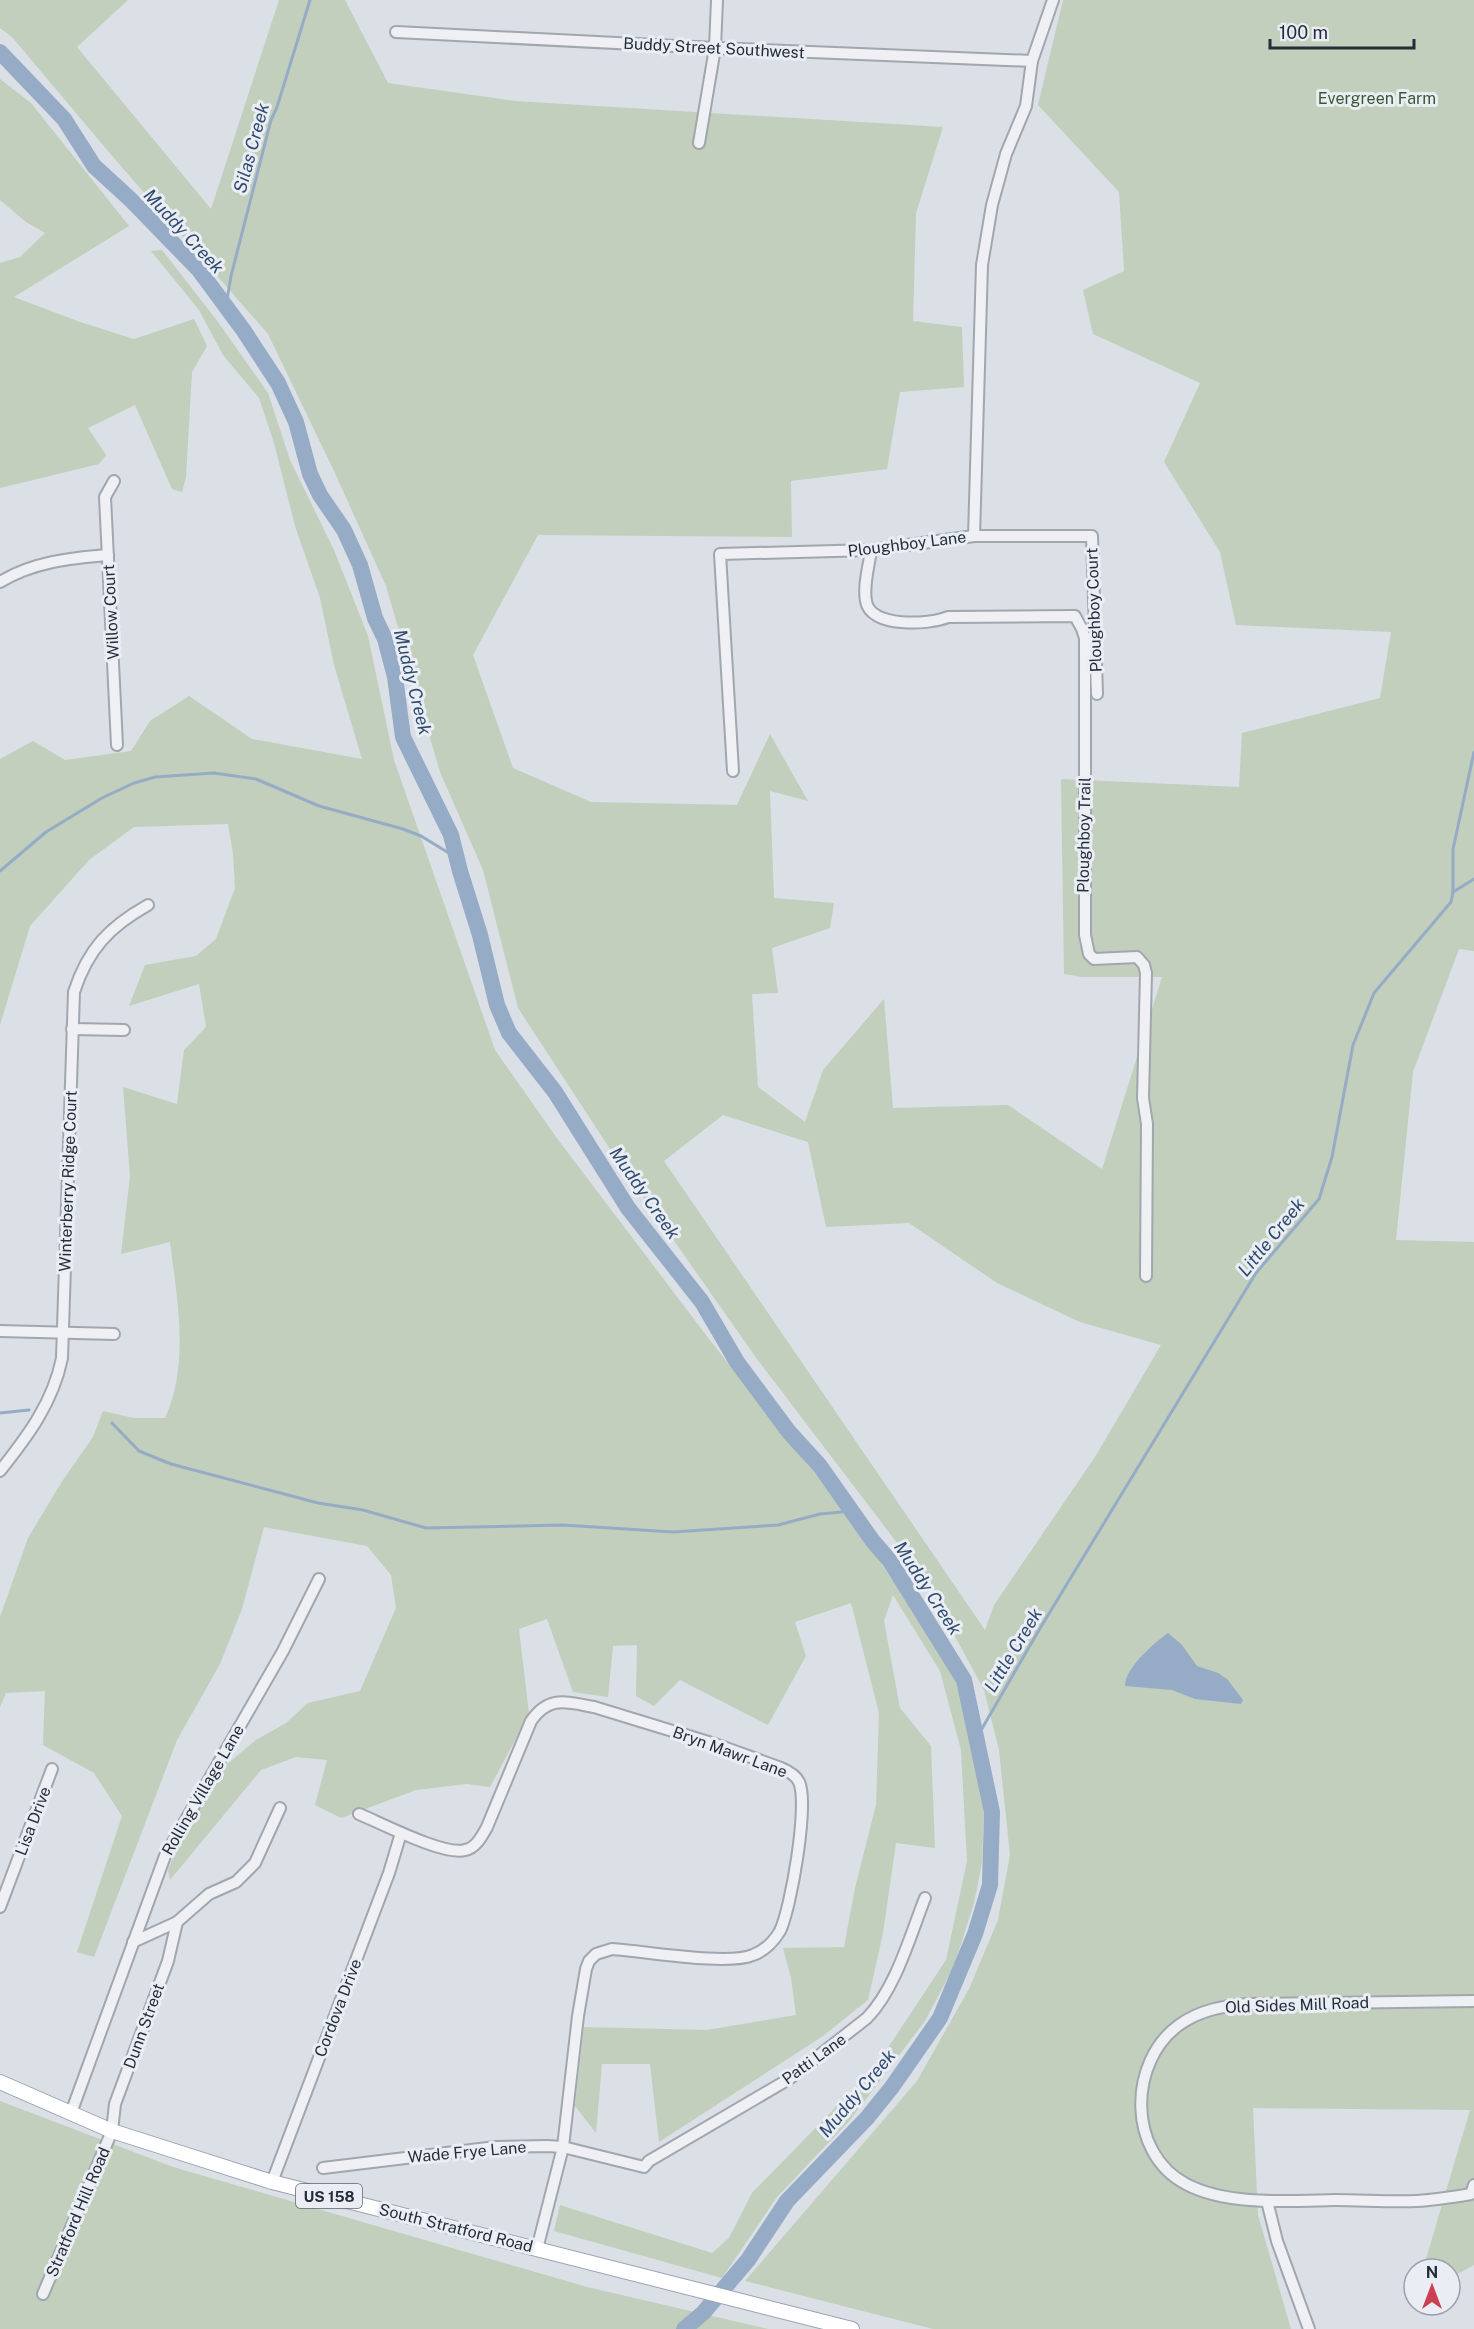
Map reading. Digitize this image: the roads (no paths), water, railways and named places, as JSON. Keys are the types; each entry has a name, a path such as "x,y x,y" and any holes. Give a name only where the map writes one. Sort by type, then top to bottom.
{"main road":[{"name":"South Stratford Road","path":"0,2082 112,2131 272,2182 852,2329"}],"street":[{"path":"699,143 715,48 717,0"},
{"name":"Ploughboy Lane","path":"733,771 720,554 871,550 974,536 982,264 992,205 1006,154 1026,106 1032,61 1053,0"},
{"name":"Buddy Street Southwest","path":"396,32 1032,61"},
{"name":"Willow Court","path":"114,481 105,497 117,745"},
{"name":"Ploughboy Court","path":"974,536 1092,536 1097,694"},
{"name":"Ploughboy Trail","path":"871,550 866,603 874,615 885,620 939,621 948,617 1075,616 1082,629 1086,694 1084,935 1089,954 1094,959 1137,957 1144,964 1146,973 1143,1098 1147,1124 1146,1276"},
{"path":"0,582 48,562 108,555"},
{"name":"Winterberry Ridge Court","path":"0,1472 35,1425 58,1375 64,1332 74,992 86,961 106,933 128,916 148,905"},
{"path":"72,1029 124,1030"},
{"path":"0,1331 114,1334"},
{"name":"Rolling Village Lane","path":"71,2113 165,1856 283,1651 320,1579"},
{"name":"Bryn Mawr Lane","path":"359,1814 429,1843 459,1851 468,1850 487,1827 531,1721 543,1707 554,1703 594,1707 682,1734 781,1768 799,1782 802,1803 800,1825 788,1901 779,1932 767,1946 752,1956 727,1959 612,1949 604,1950 589,1961 578,2016 563,2147 537,2249"},
{"name":"Lisa Drive","path":"0,1906 52,1768"},
{"path":"133,1942 177,1922 209,1894 236,1882 255,1863 280,1808"},
{"name":"Cordova Drive","path":"272,2182 389,1873 401,1833"},
{"name":"Patti Lane","path":"644,2167 649,2161 789,2079 867,2018 876,2009 890,1986 925,1898"},
{"name":"Dunn Street","path":"112,2131 115,2104 168,1960 177,1922"},
{"name":"Old Sides Mill Road","path":"1473,2190 1418,2201 1267,2201 1214,2194 1197,2189 1174,2176 1155,2153 1144,2129 1141,2094 1147,2068 1159,2044 1168,2034 1188,2018 1221,2007 1248,2004 1474,2001"},
{"name":"Stratford Hill Road","path":"44,2294 112,2131"},
{"name":"Wade Frye Lane","path":"323,2168 496,2147 563,2147 644,2167"},
{"path":"1267,2201 1277,2241 1309,2329"}],"water":[{"path":"1168,1633 1182,1645 1197,1666 1218,1673 1227,1679 1243,1700 1241,1704 1195,1699 1172,1690 1125,1686 1126,1679 1135,1664 1148,1649"}],"waterway":[{"name":"Silas Creek","path":"226,306 231,276 271,120 310,0"},
{"name":"Muddy Creek","path":"0,52 64,119 94,166 130,199 199,270 244,331 278,383 296,422 310,474 320,495 344,530 360,565 395,677 403,737 451,835 480,935 497,1005 509,1033 555,1092 628,1208 702,1302 737,1362 789,1432 820,1466 872,1540 890,1561 964,1680 992,1812 990,1885 975,1934 940,2018 892,2087 867,2118 787,2201 748,2260 703,2313 684,2329"},
{"name":"Little Creek","path":"976,1739 1039,1630 1256,1273 1319,1199 1332,1157 1353,1045 1374,993 1451,902 1453,849 1474,752"},
{"path":"0,871 46,832 102,798 134,783 155,777 214,773 256,779 319,806 403,829 421,836 457,858"},
{"path":"1453,892 1474,879"},
{"path":"0,1413 29,1410"},
{"path":"112,1423 139,1451 171,1464 318,1503 363,1510 426,1528 563,1525 673,1532 778,1525 820,1514 852,1511"}],"park label":[{"name":"Evergreen Farm","path":"1377,98"}]}
